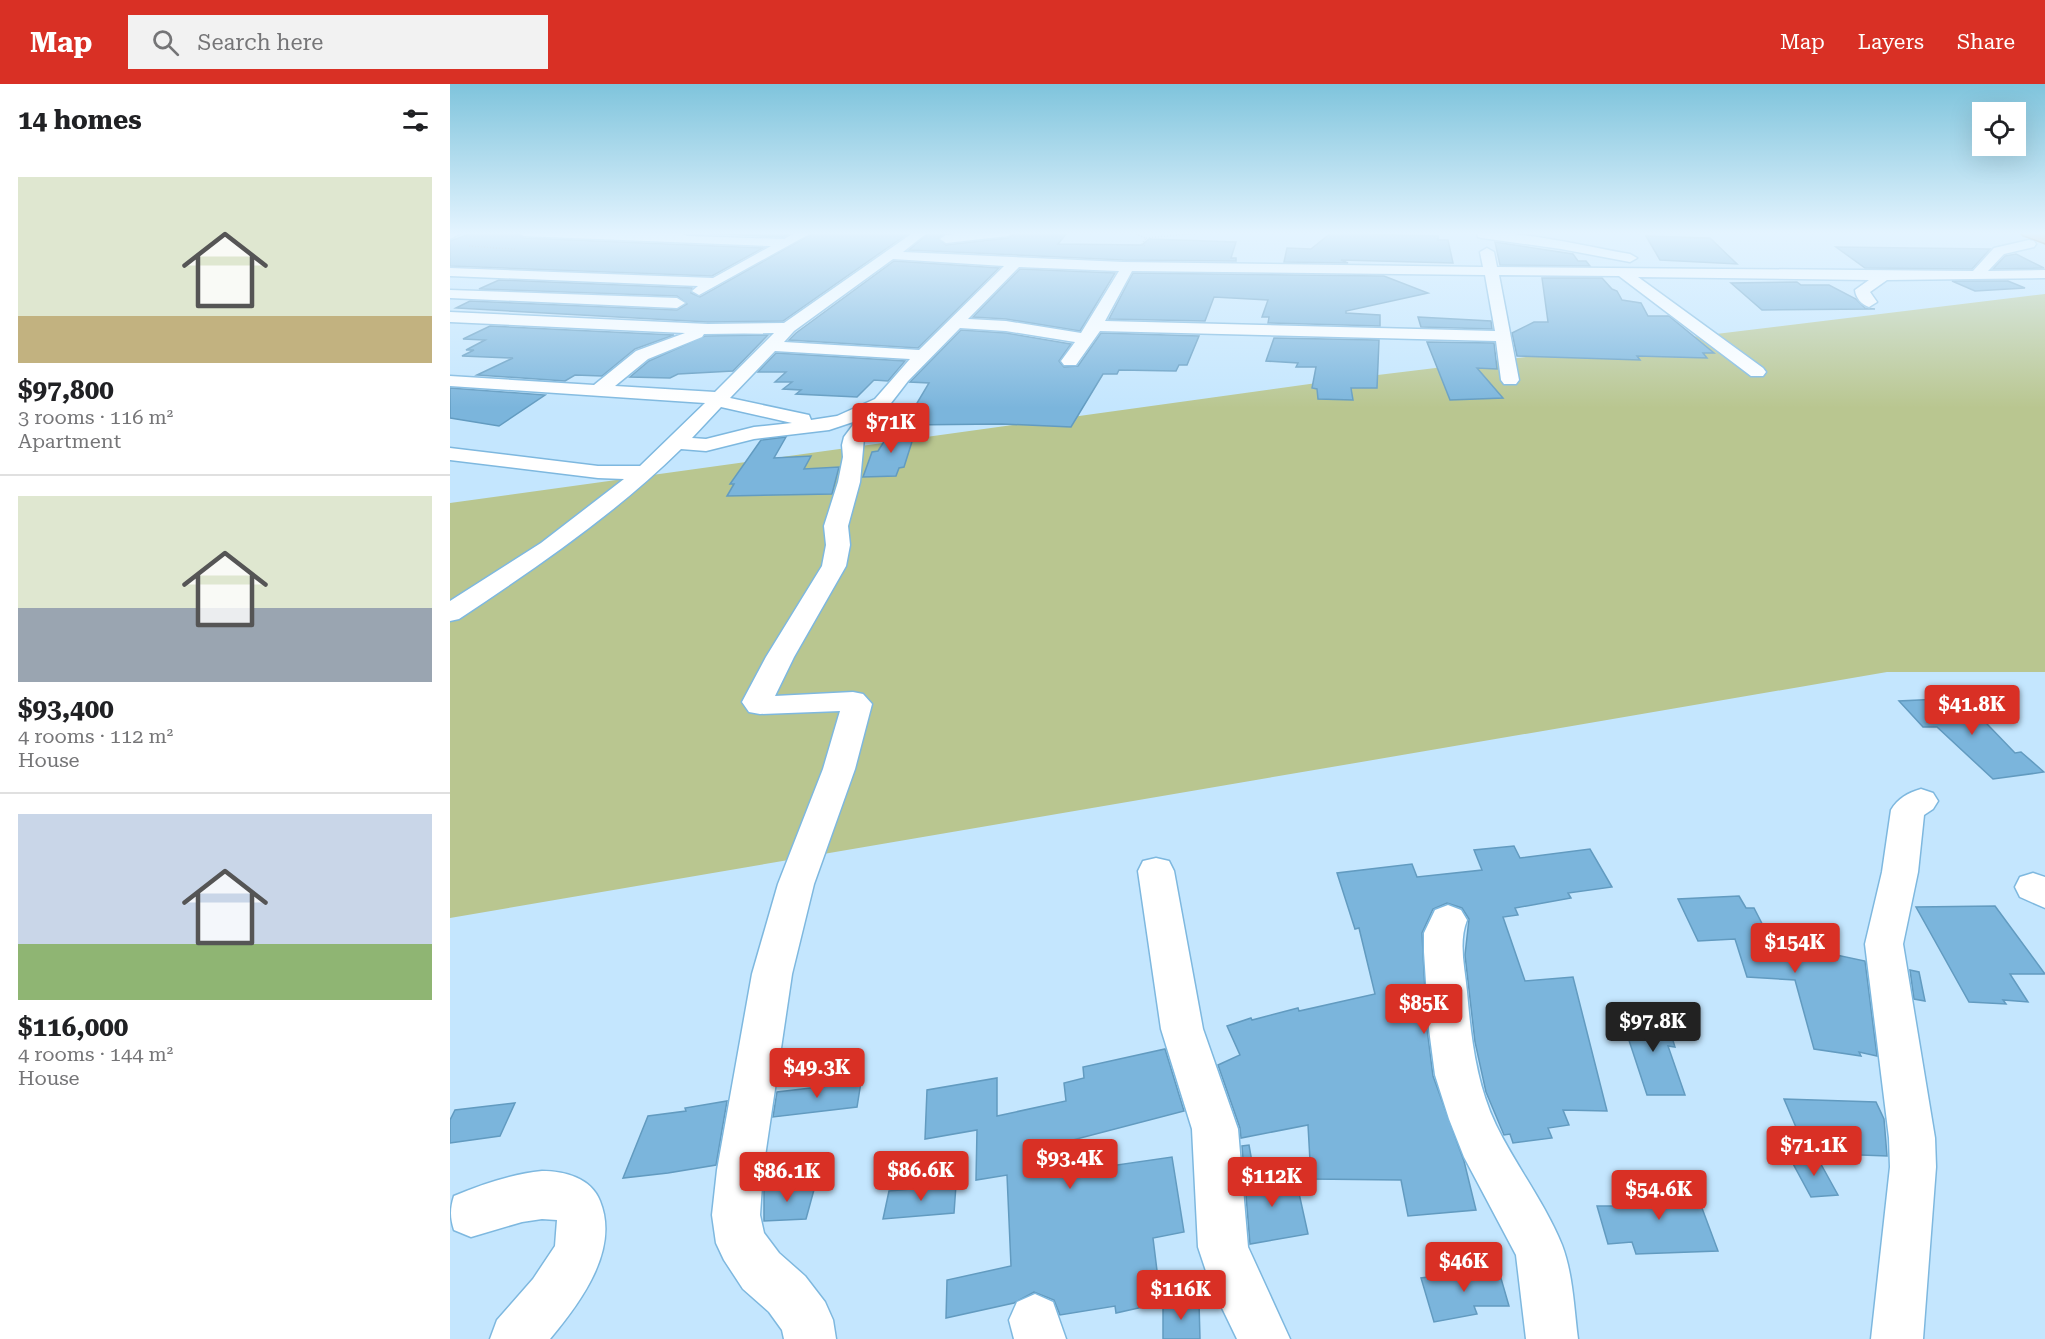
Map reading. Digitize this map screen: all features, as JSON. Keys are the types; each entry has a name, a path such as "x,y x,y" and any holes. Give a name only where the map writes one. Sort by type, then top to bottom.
{"street":[{"path":"575,298 591,291"},
{"path":"642,327 699,291"},
{"path":"450,613 550,548 645,472 788,328 841,291"},
{"path":"676,443 706,445 754,433 842,430 885,400 902,377 987,291"},
{"path":"1070,361 1114,291"},
{"path":"1495,291 1510,380"},
{"path":"1647,291 1757,372"},
{"path":"1863,291 1863,296 1869,302"},
{"path":"450,294 677,303"},
{"path":"450,317 642,327 788,328"},
{"path":"955,323 1090,332 1504,336"},
{"path":"599,390 642,354 708,329"},
{"path":"770,346 923,355"},
{"path":"450,381 718,400 842,430 852,445 853,457 849,482 836,526 838,545 834,566 780,657 757,702 760,705 771,705 841,700 853,701 857,704 839,769 796,884 774,963 760,1037 736,1215 741,1243 761,1271 787,1294 807,1320 810,1339"},
{"path":"450,454 598,472 645,472"},
{"path":"1897,1339 1913,1167 1912,1138 1884,944 1900,872 1908,810 1921,801"},
{"path":"1156,871 1182,1029 1215,1129 1223,1247 1231,1273 1264,1339"},
{"path":"1448,920 1443,933 1443,952 1457,1074 1463,1098 1494,1167 1537,1245 1542,1260 1552,1339"},
{"path":"471,1213 535,1196 552,1195 568,1198 580,1208 584,1225 576,1258 556,1291 516,1339"}],"green space":[{"path":"2045,294 2045,672 1887,672 450,918 450,503 1353,378"}],"building":[{"path":"523,291 691,291 691,293 700,297 711,291 826,291 783,321 708,322 456,308 470,301 677,310 687,304 677,296"},
{"path":"854,291 976,291 918,348 789,340"},
{"path":"999,291 1104,291 1080,331 1006,319 973,317"},
{"path":"1124,291 1422,291 1428,293 1346,311 1346,313 1380,315 1380,326 1268,323 1269,317 1262,317 1268,300 1214,297 1205,321 1109,319"},
{"path":"1544,291 1616,291 1622,300 1641,303 1648,316 1669,316 1714,353 1703,353 1707,358 1637,356 1640,360 1517,356 1512,333 1534,322 1548,322"},
{"path":"1740,291 1840,291 1856,299 1865,308 1875,309 1762,310"},
{"path":"1418,317 1491,321 1492,329 1421,327"},
{"path":"490,326 674,335 635,349 602,376 575,375 565,381 477,375 513,358 462,356 474,350 466,350 485,340 463,339"},
{"path":"961,330 1006,333 1071,344 1059,361 1064,367 1078,366 1101,333 1199,336 1187,365 1179,365 1176,371 1119,370 1117,374 1103,374 1071,427 1002,424 904,425 929,383 910,382"},
{"path":"768,335 733,371 678,374 670,378 630,377 649,361 705,336"},
{"path":"1274,338 1379,340 1377,388 1351,388 1353,400 1318,399 1317,389 1312,388 1316,367 1296,367 1298,363 1266,361"},
{"path":"1427,342 1494,343 1497,369 1477,368 1503,398 1450,400"},
{"path":"776,353 905,361 888,381 874,380 857,397 796,394 801,390 783,389 792,382 775,382 786,372 758,372"},
{"path":"450,388 545,395 499,426 450,418"},
{"path":"892,429 916,429 904,467 899,468 896,476 863,477 872,452 878,451"},
{"path":"786,437 774,458 811,456 804,469 839,467 832,494 727,496 734,484 730,484 761,440"},
{"path":"1962,698 2015,753 2021,752 2044,772 1993,779 1937,727 1923,727 1899,701"},
{"path":"1514,846 1520,858 1590,849 1612,887 1568,893 1571,898 1515,908 1518,915 1503,917 1525,981 1573,977 1607,1111 1563,1110 1569,1125 1548,1128 1552,1138 1513,1143 1510,1134 1504,1135 1486,1092 1475,1042 1465,955 1469,919 1462,908 1447,903 1433,909 1422,933 1427,1029 1433,1076 1464,1161 1476,1210 1408,1216 1401,1180 1311,1179 1308,1125 1241,1138 1240,1128 1218,1065 1240,1055 1227,1026 1251,1018 1252,1020 1298,1008 1299,1011 1375,994 1359,928 1355,929 1337,873 1412,864 1417,877 1482,870 1474,850"},
{"path":"1739,896 1746,908 1754,908 1771,941 1865,961 1877,1056 1859,1052 1861,1056 1814,1049 1795,980 1747,977 1735,939 1698,941 1678,899"},
{"path":"1995,906 2045,974 2010,974 2028,1002 2003,1000 2006,1004 1969,1002 1916,907"},
{"path":"1910,970 1919,972 1925,1001 1914,999"},
{"path":"1620,1013 1665,1015 1675,1047 1668,1046 1685,1095 1647,1095"},
{"path":"1165,1049 1184,1111 1042,1148 1048,1175 1172,1157 1184,1232 1153,1238 1161,1303 1116,1313 1115,1306 1060,1315 1054,1300 1034,1292 1014,1303 946,1318 947,1280 1011,1266 1007,1175 976,1180 977,1130 925,1139 927,1090 997,1078 997,1116 1066,1101 1064,1083 1084,1078 1083,1067"},
{"path":"861,1082 857,1107 773,1117 777,1092"},
{"path":"1784,1099 1876,1102 1884,1119 1887,1156 1807,1153"},
{"path":"727,1101 716,1165 623,1178 648,1116 686,1111 685,1108"},
{"path":"515,1103 500,1136 450,1143 450,1120 455,1110"},
{"path":"1249,1145 1257,1191 1297,1184 1308,1234 1250,1244 1242,1146"},
{"path":"1817,1157 1838,1195 1811,1197 1791,1160"},
{"path":"1631,1182 1670,1182 1674,1192 1696,1192 1718,1251 1636,1254 1632,1242 1608,1244 1597,1206 1621,1206 1619,1199 1637,1199"},
{"path":"956,1185 954,1213 883,1219 889,1191"},
{"path":"815,1186 806,1219 764,1221 764,1188"},
{"path":"1498,1268 1509,1306 1474,1306 1477,1314 1434,1322 1421,1278"},
{"path":"1199,1302 1200,1339 1163,1339 1163,1303"}]}
